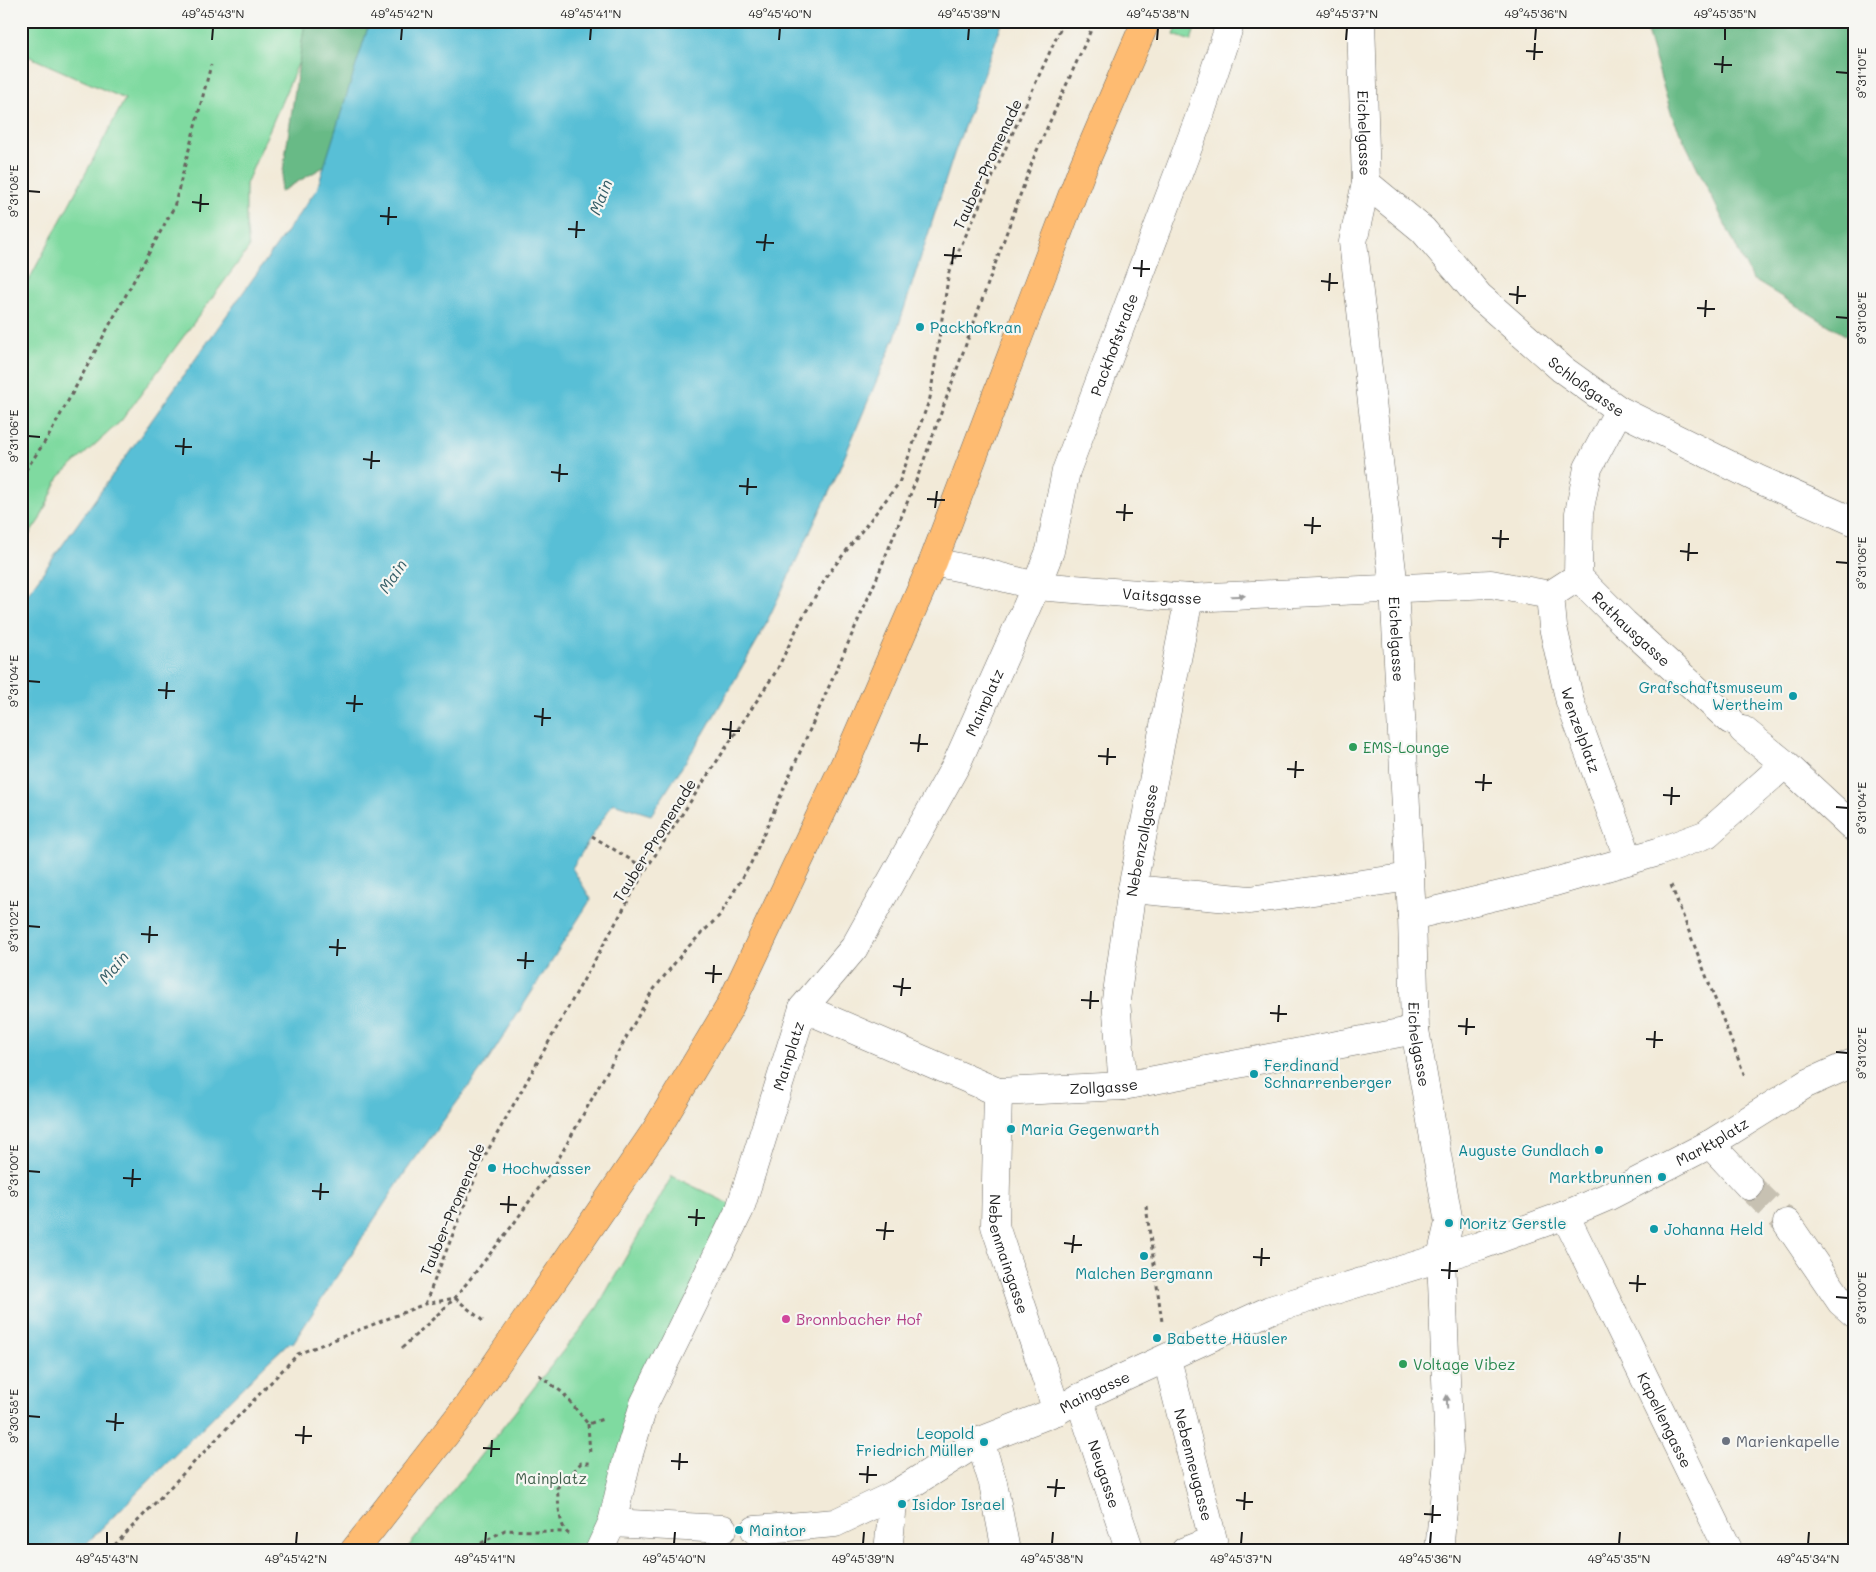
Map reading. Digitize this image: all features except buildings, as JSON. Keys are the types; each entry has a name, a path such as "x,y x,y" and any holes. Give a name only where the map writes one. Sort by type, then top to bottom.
{"main road":[{"path":"354,1551 480,1388 656,1130 728,1008 849,755 933,562 1083,167 1146,21"}],"street":[{"name":"Packhofstraße","path":"1036,586 1050,551 1066,471 1198,121 1231,21"},
{"name":"Eichelgasse","path":"1362,21 1366,183 1353,242 1394,588 1412,916 1414,1030 1449,1223 1441,1257 1449,1451 1440,1551"},
{"name":"Schloßgasse","path":"1366,183 1423,230 1480,296 1562,369 1618,410 1758,479 1855,522"},
{"path":"1394,588 1491,584 1550,595 1578,577 1579,513 1588,468 1618,410"},
{"name":"Vaitsgasse","path":"933,562 1036,586 1189,598 1394,588"},
{"name":"Rathausgasse","path":"1578,577 1624,623 1736,725 1785,764 1854,824"},
{"name":"Mainplatz","path":"599,1551 612,1522 627,1460 644,1404 740,1209 803,1008 854,948 956,765 1036,586"},
{"name":"Wenzelplatz","path":"1550,595 1553,627 1570,702 1629,860"},
{"name":"Nebenzollgasse","path":"1123,1086 1116,1000 1132,889 1189,598"},
{"path":"1412,916 1551,883 1658,852 1707,834 1785,764"},
{"path":"1132,889 1250,900 1410,877"},
{"name":"Zollgasse","path":"803,1008 998,1092 1123,1086 1414,1030"},
{"name":"Marktplatz","path":"1441,1257 1565,1215 1607,1197 1710,1144 1760,1115 1806,1084 1855,1062"},
{"name":"Nebenmaingasse","path":"998,1092 995,1226 1068,1404"},
{"path":"1710,1144 1750,1186"},
{"name":"Kapellengasse","path":"1565,1215 1730,1551"},
{"path":"1787,1223 1841,1302 1855,1314"},
{"name":"Maingasse","path":"755,1530 836,1523 894,1496 980,1441 1068,1404 1270,1310 1441,1257"},
{"name":"Nebenneugasse","path":"1167,1359 1213,1540 1185,1551"},
{"name":"Neugasse","path":"1068,1404 1130,1551"},
{"path":"980,1441 993,1482 1006,1551"},
{"path":"888,1551 894,1496"},
{"path":"612,1522 723,1529"}],"path":[{"name":"Tauber-Promenade","path":"424,1304 483,1159 646,869 777,670 801,620 829,573 899,483 930,398 950,272 1064,21"},
{"path":"402,1348 455,1298 512,1226 556,1165 650,993 685,950 720,915 751,863 876,580 922,468 1034,157 1095,21"},
{"path":"21,477 50,434 174,207 211,65"},
{"path":"592,836 646,869"},
{"path":"1658,852 1760,1115"},
{"path":"1146,1206 1167,1359"},
{"path":"109,1551 298,1354 424,1304 455,1298"},
{"path":"455,1298 489,1326"},
{"path":"539,1375 563,1392 578,1412"},
{"path":"588,1424 590,1463"},
{"path":"565,1532 557,1488 581,1464 627,1460"},
{"path":"467,1551 505,1530 565,1532 572,1537"}],"green space":[{"path":"21,21 312,21 307,43 246,184 246,222 249,248 121,421 59,477 40,519 21,547 21,295 125,99 21,53"},
{"path":"305,21 398,21 353,150 280,192"},
{"path":"1180,21 1197,21 1191,41 1174,35"},
{"path":"1644,21 1855,21 1855,341 1752,279 1672,116"},
{"name":"Mainplatz","path":"672,1176 740,1209 644,1404 599,1551 405,1551 597,1308"}],"water":[{"name":"Main","path":"370,21 1003,21 954,154 895,337 834,482 760,636 704,733 651,815 613,803 572,868 591,899 489,1059 406,1171 293,1343 287,1344 270,1360 79,1551 21,1551 21,603 317,189"}],"tunnel":[{"path":"1749,1186 1787,1223"}],"place":[{"name":"Packhofkran","path":"920,327"},
{"name":"Grafschaftsmuseum Wertheim","path":"1793,696"},
{"name":"EMS-Lounge","path":"1353,747"},
{"name":"Ferdinand Schnarrenberger","path":"1254,1074"},
{"name":"Maria Gegenwarth","path":"1011,1129"},
{"name":"Auguste Gundlach","path":"1599,1150"},
{"name":"Hochwasser","path":"492,1168"},
{"name":"Marktbrunnen","path":"1662,1177"},
{"name":"Moritz Gerstle","path":"1449,1223"},
{"name":"Johanna Held","path":"1654,1229"},
{"name":"Malchen Bergmann","path":"1144,1256"},
{"name":"Bronnbacher Hof","path":"786,1319"},
{"name":"Babette Häusler","path":"1157,1338"},
{"name":"Voltage Vibez","path":"1403,1364"},
{"name":"Marienkapelle","path":"1726,1441"},
{"name":"Leopold Friedrich Müller","path":"984,1442"},
{"name":"Isidor Israel","path":"902,1504"},
{"name":"Maintor","path":"739,1530"}]}
